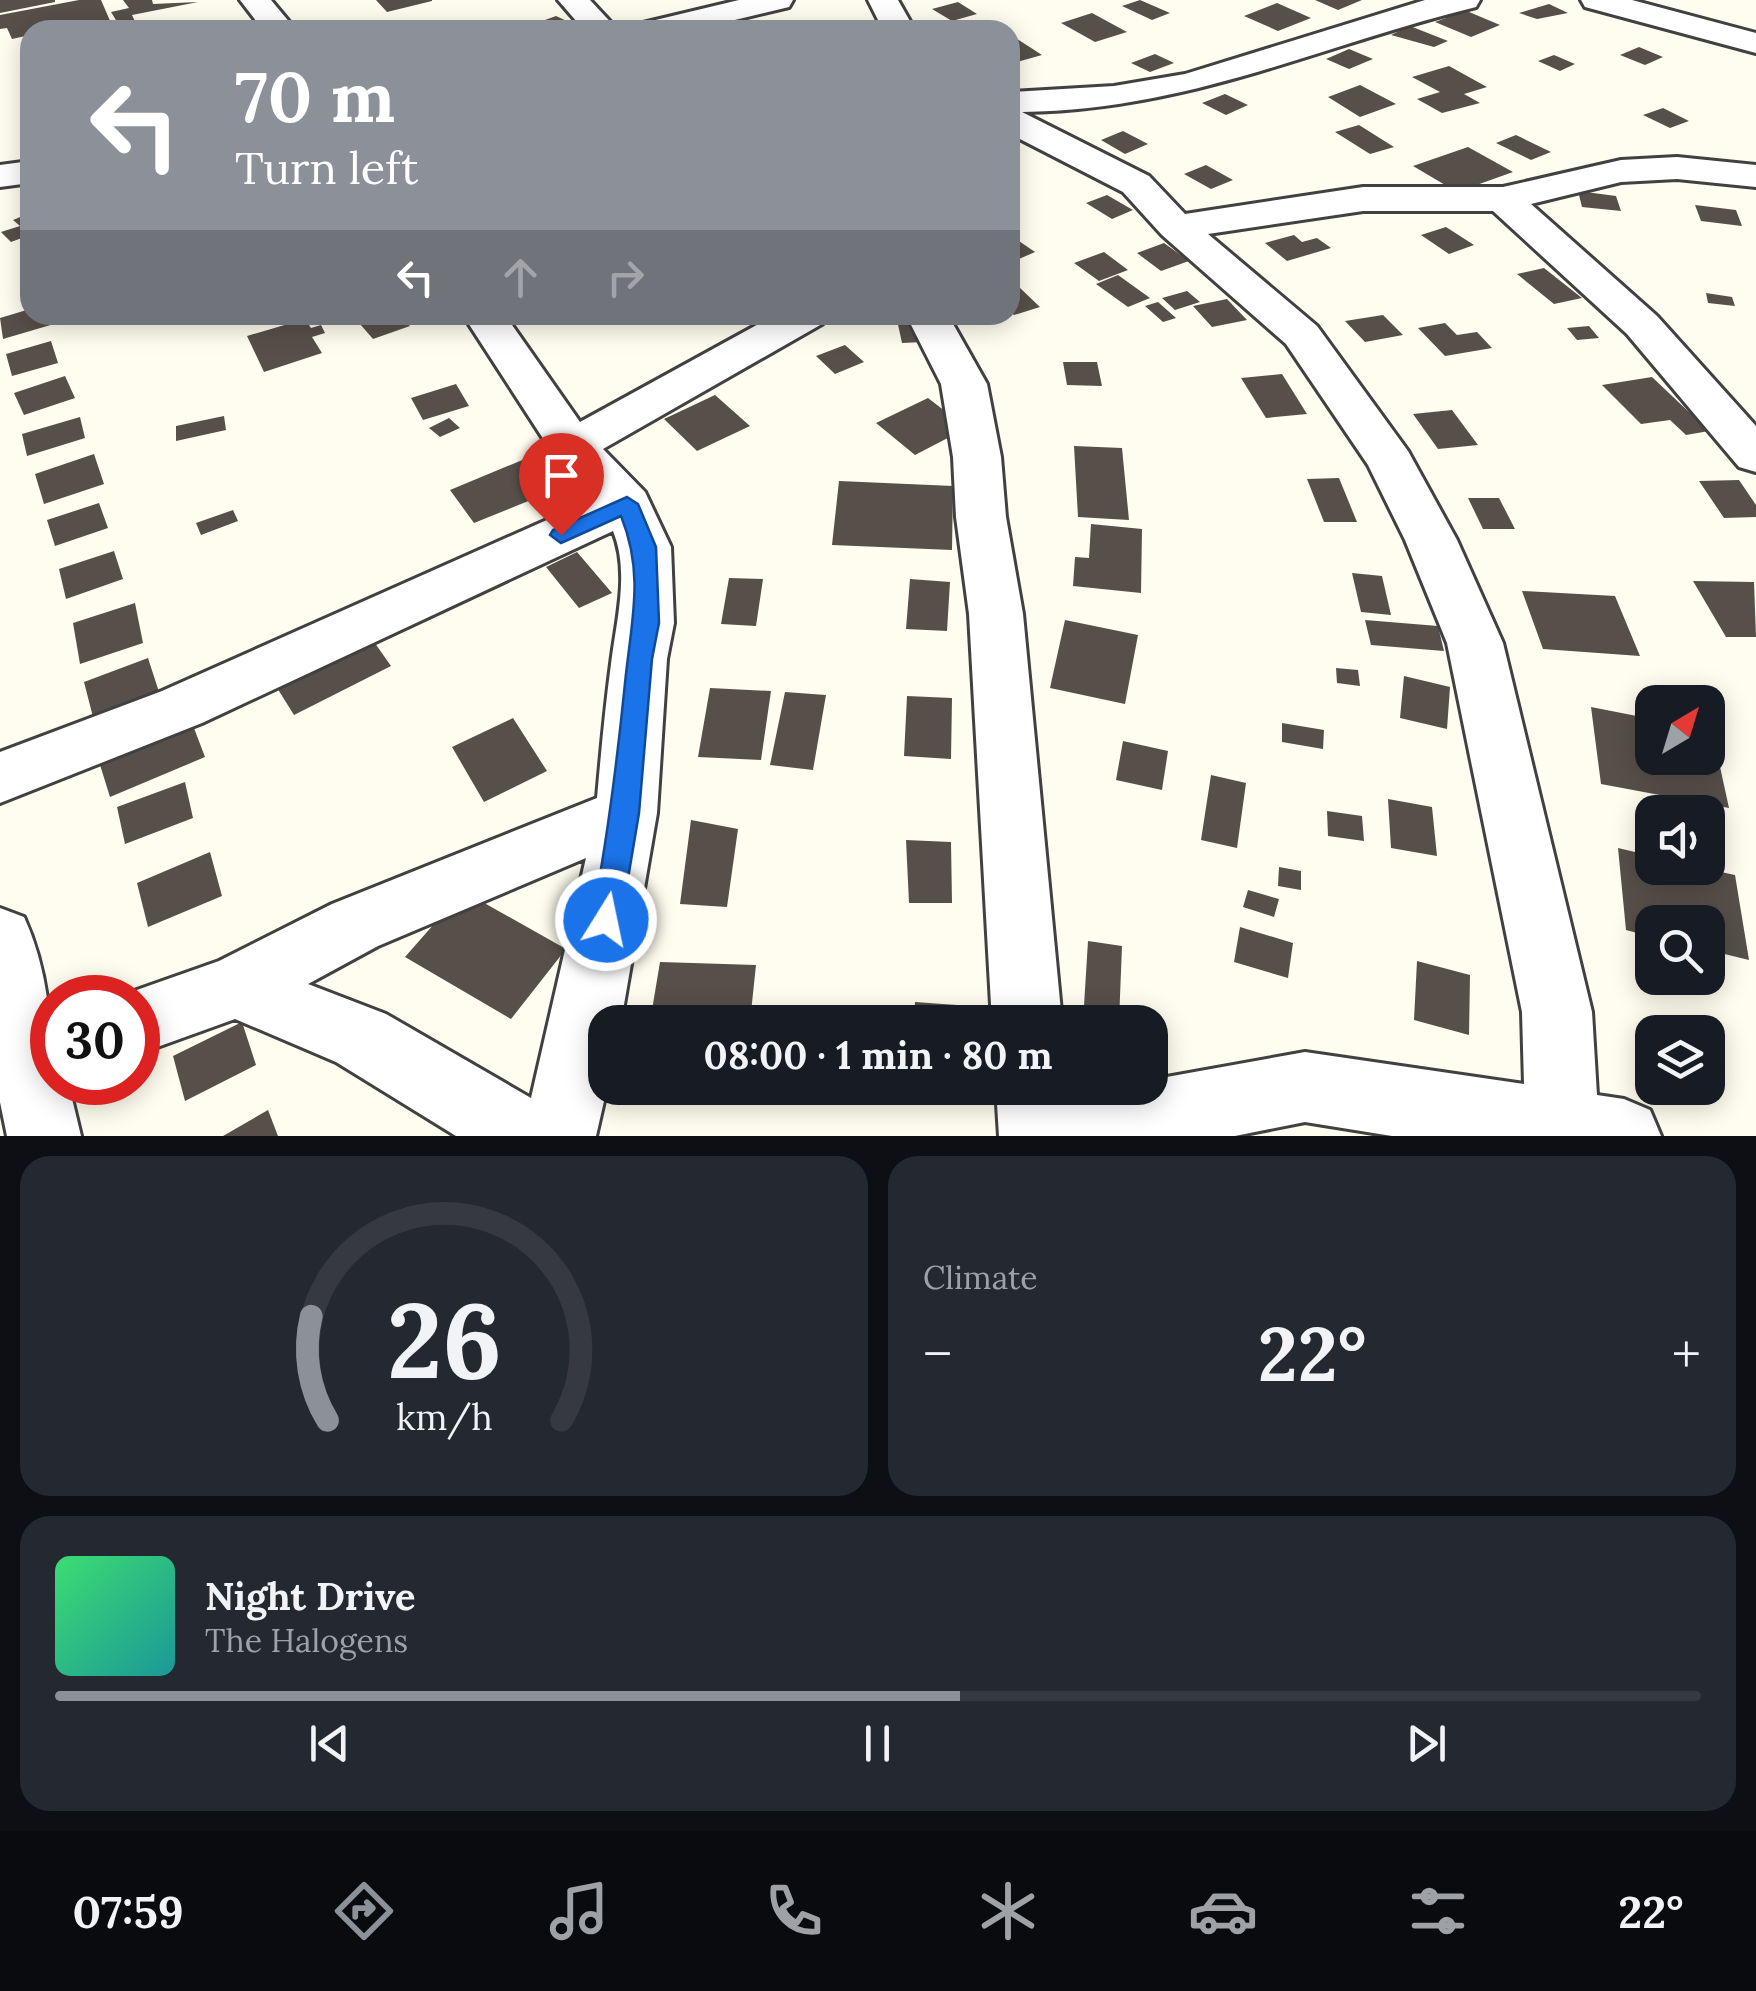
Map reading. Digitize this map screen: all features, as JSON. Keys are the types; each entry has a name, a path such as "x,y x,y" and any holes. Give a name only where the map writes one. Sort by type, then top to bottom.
{"street":[{"path":"254,0 271,20"},
{"path":"573,0 592,20"},
{"path":"695,20 778,0"},
{"path":"1020,101 1127,96 1212,77 1420,9 1465,0"},
{"path":"1596,0 1756,43"},
{"path":"1020,125 1136,184 1176,227 1302,335 1391,462 1475,643 1557,1012 1593,1130 1304,1087 1048,1136"},
{"path":"1176,227 1363,200 1503,200 1621,172 1677,168 1756,176"},
{"path":"1503,200 1642,325 1756,456"},
{"path":"491,325 572,446 627,504 645,547 647,623 640,659 626,813 593,991 560,1136"},
{"path":"572,446 789,325"},
{"path":"933,325 964,384 977,457 981,518 996,614 1027,1005"},
{"path":"0,778 200,699 627,504"},
{"path":"160,1013 236,987 355,925 626,813"},
{"path":"0,938 30,1083"},
{"path":"236,987 362,1038 524,1136"},
{"path":"1033,1105 1036,1136"}],"building":[{"path":"0,0 55,0 55,2 0,13"},
{"path":"79,0 101,0 110,20 20,20 20,37 12,39 7,28 0,29 0,15"},
{"path":"123,0 152,0 153,4 198,2 132,15 134,20 116,20 111,12 129,8"},
{"path":"376,0 432,0 432,1 387,12"},
{"path":"1140,0 1170,13 1152,20 1122,6"},
{"path":"1315,0 1362,0 1338,10"},
{"path":"958,2 977,14 950,20 932,9"},
{"path":"1277,3 1311,18 1278,31 1244,16"},
{"path":"1549,4 1568,13 1537,19 1519,13"},
{"path":"1462,9 1500,25 1471,37 1435,22 1446,18 1436,13"},
{"path":"1092,13 1127,32 1095,42 1061,23"},
{"path":"1410,26 1448,41 1434,47 1391,35"},
{"path":"1020,41 1042,55 1020,61"},
{"path":"1639,47 1663,57 1645,65 1620,55"},
{"path":"1349,49 1373,59 1349,69 1326,59"},
{"path":"1155,54 1174,63 1150,72 1131,63"},
{"path":"1554,55 1575,64 1560,71 1538,61"},
{"path":"1449,66 1487,87 1464,94 1480,103 1442,113 1417,99 1440,92 1412,77"},
{"path":"1360,85 1396,104 1360,117 1328,97"},
{"path":"1225,94 1248,105 1226,115 1202,103"},
{"path":"1663,108 1689,121 1670,128 1643,115"},
{"path":"1359,125 1394,147 1370,154 1335,132"},
{"path":"1123,131 1148,144 1125,154 1101,140"},
{"path":"1516,135 1551,152 1531,160 1496,143"},
{"path":"1468,147 1513,172 1457,192 1413,166"},
{"path":"1206,165 1233,180 1211,189 1184,174"},
{"path":"1578,191 1616,196 1621,211 1582,207"},
{"path":"1107,195 1133,210 1112,219 1086,203"},
{"path":"1695,205 1736,210 1742,226 1701,221"},
{"path":"20,226 20,239 11,242 1,232"},
{"path":"1446,227 1474,245 1449,254 1421,235"},
{"path":"1294,235 1302,242 1317,238 1331,248 1287,261 1265,243"},
{"path":"1020,242 1035,252 1020,259"},
{"path":"1164,243 1189,261 1161,271 1137,253"},
{"path":"1104,252 1128,270 1099,281 1074,263"},
{"path":"1544,268 1582,298 1554,304 1517,274"},
{"path":"1118,275 1150,298 1128,307 1096,284"},
{"path":"1020,288 1040,307 1020,313"},
{"path":"1187,291 1200,302 1175,310 1162,298"},
{"path":"1706,293 1732,297 1735,306 1708,303"},
{"path":"1227,299 1247,320 1212,327 1193,306"},
{"path":"1158,302 1176,318 1163,322 1145,306"},
{"path":"20,312 20,325 51,325 3,339 0,318"},
{"path":"1383,315 1403,335 1365,342 1345,321"},
{"path":"1445,323 1457,335 1477,332 1492,348 1445,356 1418,328"},
{"path":"285,325 311,328 321,325 325,333 312,337 322,353 264,372 247,336"},
{"path":"361,325 410,326 373,339"},
{"path":"898,325 919,325 923,342 902,343"},
{"path":"1589,326 1599,338 1577,340 1567,328"},
{"path":"51,341 58,363 12,376 6,354"},
{"path":"845,345 864,362 835,374 816,356"},
{"path":"1063,362 1097,362 1102,386 1067,385"},
{"path":"1282,374 1307,414 1266,418 1241,378"},
{"path":"65,376 75,398 24,415 14,393"},
{"path":"1652,377 1709,431 1686,435 1670,420 1641,424 1602,385"},
{"path":"456,384 469,406 423,420 411,398"},
{"path":"715,395 750,426 697,451 664,419"},
{"path":"928,398 967,428 915,455 876,423"},
{"path":"1452,410 1478,445 1438,449 1413,414"},
{"path":"224,416 226,430 176,441 176,426"},
{"path":"80,417 85,438 27,456 22,434"},
{"path":"449,418 460,428 440,437 429,428"},
{"path":"1074,446 1122,448 1129,520 1078,517"},
{"path":"94,454 104,484 44,504 35,474"},
{"path":"532,456 558,489 474,523 450,490"},
{"path":"1339,478 1357,522 1324,522 1307,479"},
{"path":"1739,480 1756,505 1756,517 1724,518 1699,481"},
{"path":"839,481 953,486 952,550 832,545"},
{"path":"1468,498 1499,498 1515,529 1483,529"},
{"path":"99,503 108,528 55,546 47,520"},
{"path":"233,510 238,521 201,535 196,523"},
{"path":"1091,524 1142,529 1141,593 1073,586 1075,557 1089,558"},
{"path":"114,551 123,579 66,599 59,569"},
{"path":"577,552 612,593 579,608 546,567"},
{"path":"1352,573 1382,576 1391,615 1361,612"},
{"path":"729,578 763,579 756,626 721,624"},
{"path":"910,579 950,582 947,631 906,629"},
{"path":"1693,581 1754,582 1756,637 1726,637"},
{"path":"1522,591 1615,596 1640,656 1543,649"},
{"path":"135,603 143,643 80,664 73,623"},
{"path":"1065,620 1138,635 1125,704 1050,688"},
{"path":"1365,620 1438,626 1444,651 1371,645"},
{"path":"365,629 391,666 294,715 269,675"},
{"path":"148,658 160,695 94,721 84,682"},
{"path":"1336,668 1358,670 1360,686 1337,683"},
{"path":"1404,676 1450,687 1447,729 1400,718"},
{"path":"710,688 771,691 761,760 698,757"},
{"path":"785,692 826,695 813,770 770,765"},
{"path":"907,696 952,698 951,759 904,756"},
{"path":"1591,707 1635,716 1635,775 1722,775 1729,808 1725,807 1725,795 1660,795 1601,784"},
{"path":"189,715 205,757 110,797 96,752"},
{"path":"513,718 547,771 484,802 452,747"},
{"path":"1282,723 1324,730 1323,749 1282,742"},
{"path":"1123,741 1168,751 1162,790 1116,780"},
{"path":"1211,775 1246,783 1237,848 1201,840"},
{"path":"185,782 193,818 125,844 117,807"},
{"path":"1388,799 1432,807 1437,856 1391,848"},
{"path":"1327,811 1362,816 1364,841 1328,836"},
{"path":"691,820 738,829 727,907 680,904"},
{"path":"906,840 951,842 952,903 909,903"},
{"path":"1618,848 1635,852 1635,885 1725,885 1725,873 1735,875 1749,960 1725,954 1725,905 1635,905 1635,932 1626,930"},
{"path":"210,852 222,896 148,927 137,883"},
{"path":"1279,867 1301,871 1301,890 1278,886"},
{"path":"1248,890 1279,899 1274,917 1243,907"},
{"path":"463,891 566,949 511,1019 405,957"},
{"path":"1240,927 1293,943 1288,978 1234,962"},
{"path":"1088,941 1122,946 1120,1005 1084,1005"},
{"path":"1417,961 1470,975 1469,1035 1414,1020"},
{"path":"660,962 756,965 752,1005 653,1005"},
{"path":"915,1002 957,1005 915,1005"},
{"path":"242,1022 256,1065 185,1101 173,1056"},
{"path":"268,1110 278,1136 223,1136"}],"route":[{"path":"561,535 627,504 645,547 647,623 640,659 626,813 606,920"}]}
